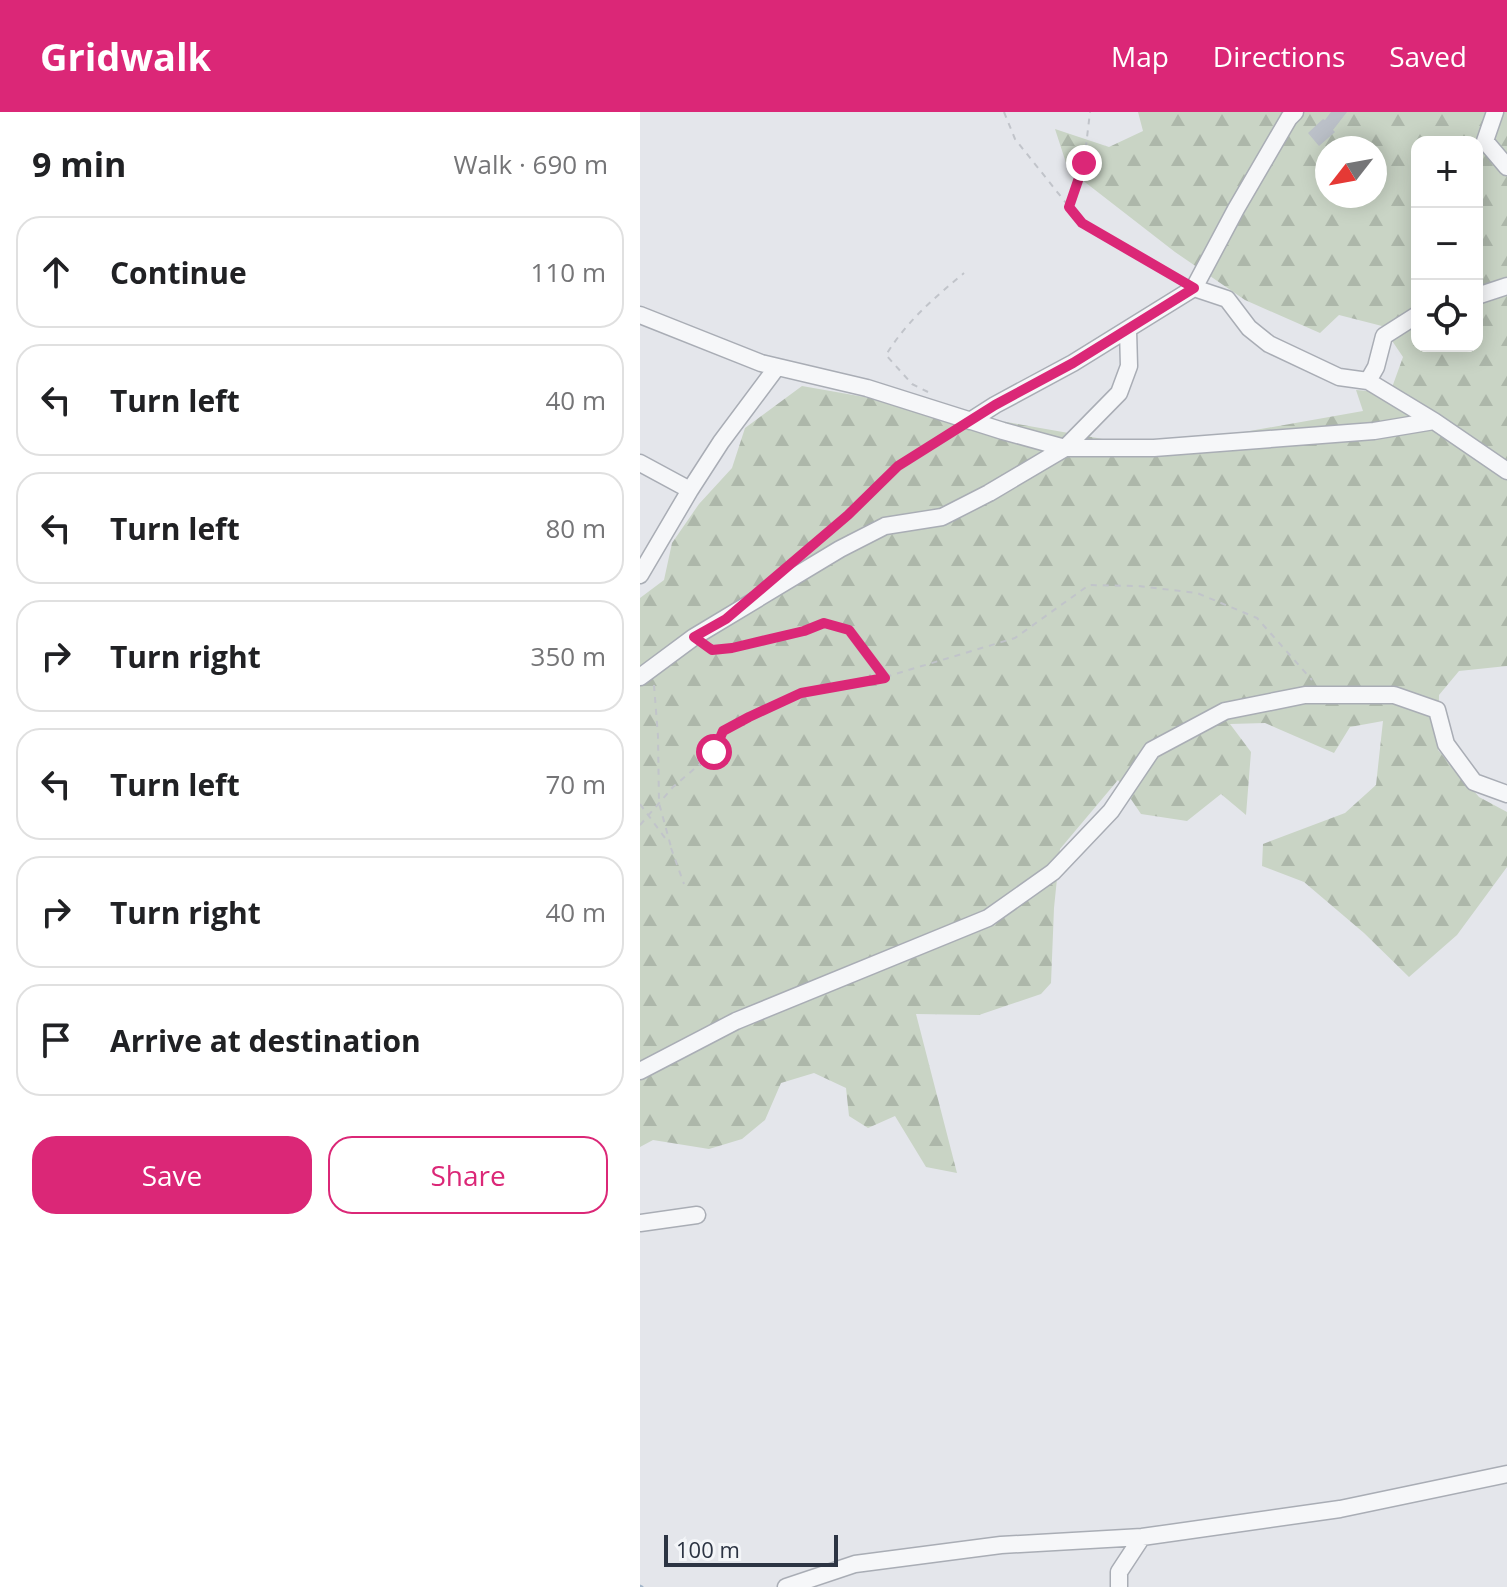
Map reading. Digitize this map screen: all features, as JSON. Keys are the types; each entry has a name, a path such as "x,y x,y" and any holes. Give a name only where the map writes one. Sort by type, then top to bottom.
{"street":[{"path":"970,421 1073,363 1194,288 1236,209 1295,112"},
{"path":"1495,112 1485,141 1507,167"},
{"path":"1483,294 1507,286"},
{"path":"1194,288 1227,299 1249,328 1269,344 1339,377 1368,381 1507,471"},
{"path":"640,315 761,363 867,388 1065,448 1169,447 1374,431 1434,421"},
{"path":"1368,381 1376,367 1384,336 1411,319"},
{"path":"646,672 694,637 840,549 885,526 942,517 1065,448 1119,393 1129,366 1128,330"},
{"path":"640,575 721,442 777,367"},
{"path":"640,463 690,490"},
{"path":"640,1071 736,1021 988,918 1053,872 1111,811 1152,750 1225,711 1305,695 1394,695 1437,710 1446,744 1474,782 1507,794"},
{"path":"640,1223 697,1215"},
{"path":"786,1587 855,1564 1001,1545 1142,1537 1340,1509 1507,1474"},
{"path":"1119,1587 1119,1572 1142,1537"}],"path":[{"path":"1004,112 1015,139 1082,223 1194,288"},
{"path":"1069,207 1084,163 1090,112"},
{"path":"926,391 912,384 886,355 898,335 929,302 964,273"},
{"path":"799,557 898,466 970,421"},
{"path":"640,825 673,787 714,752 723,731 749,717 801,693 885,678 1015,638 1089,585 1138,586 1197,593 1257,618 1325,695"},
{"path":"694,637 712,650 804,631 824,623 835,625 849,630 885,678"},
{"path":"646,672 658,736 659,803 684,884"},
{"path":"640,804 671,847"}],"green space":[{"path":"1138,112 1507,112 1507,666 1459,671 1439,695 1438,750 1479,797 1507,812 1507,867 1457,935 1409,977 1364,933 1304,882 1262,866 1263,844 1345,813 1376,785 1383,721 1350,727 1334,753 1265,723 1230,724 1251,752 1246,815 1221,794 1187,821 1141,814 1118,780 1060,849 1051,983 1041,994 979,1015 916,1014 957,1173 926,1167 895,1116 868,1128 849,1116 846,1088 814,1073 781,1083 765,1120 742,1139 709,1149 653,1140 640,1147 640,598 664,580 672,543 699,504 732,468 745,428 802,386 1154,448 1363,411 1356,390 1390,393 1403,357 1382,326 1339,315 1320,333 1245,300 1175,252 1068,169 1055,129 1109,147 1143,131"}],"building":[{"path":"1331,112 1347,112 1333,130 1335,132 1330,136 1315,136 1315,141 1308,133"}],"route":[{"path":"714,752 723,731 801,693 885,678 849,630 835,625 824,623 804,631 712,650 694,637 726,619 848,515 898,466 1194,288 1082,223 1069,207 1084,163"}]}
